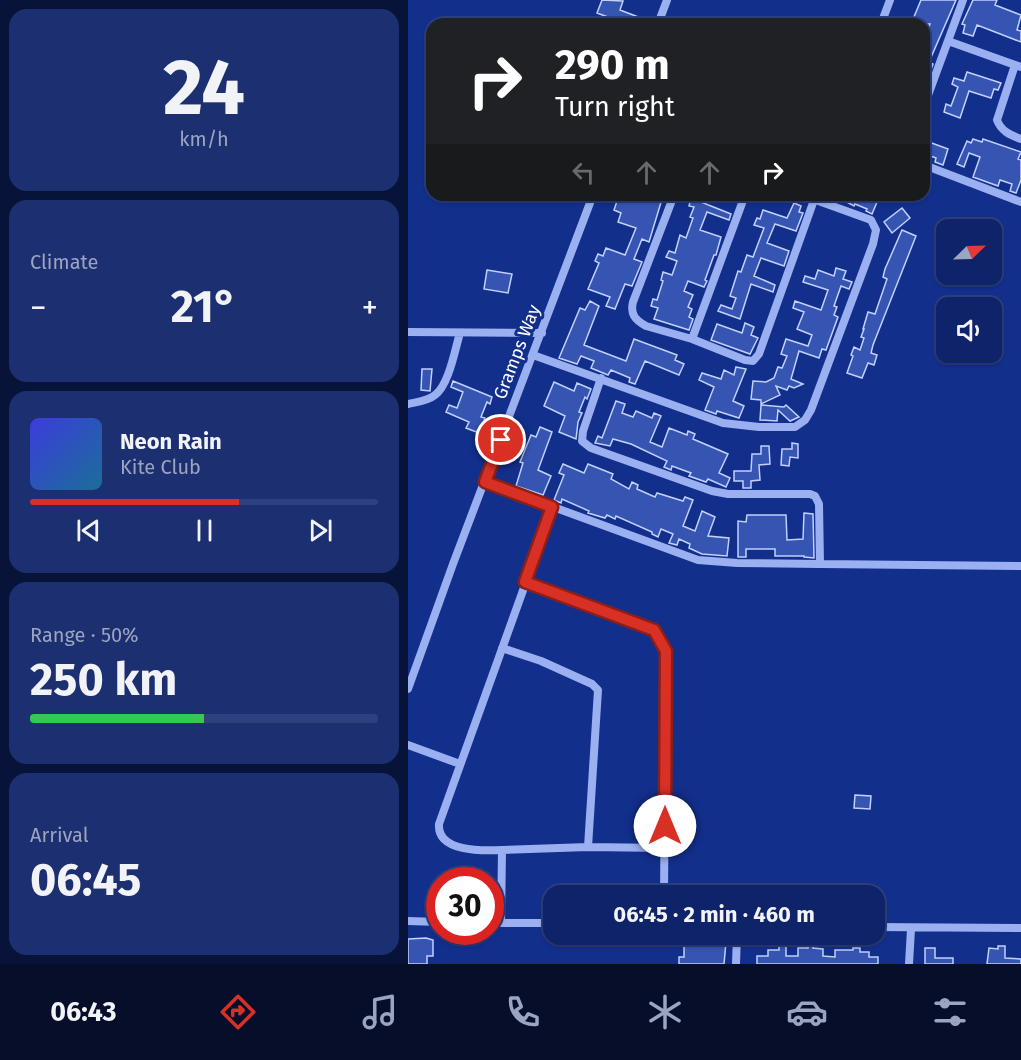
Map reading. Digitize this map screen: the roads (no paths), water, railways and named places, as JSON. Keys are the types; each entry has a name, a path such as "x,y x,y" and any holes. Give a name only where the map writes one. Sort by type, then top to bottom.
{"street":[{"path":"660,18 667,0"},
{"path":"883,18 890,0"},
{"path":"930,90 963,0"},
{"path":"948,40 1018,66 997,120 1005,132 1021,139"},
{"path":"930,167 1021,202"},
{"name":"Gramps Way","path":"408,689 591,201"},
{"path":"672,201 631,310 636,320 646,326 692,339 753,361 814,201"},
{"path":"692,339 743,201"},
{"path":"533,355 723,423 788,428 800,425 811,411 873,244 876,230 871,220 817,201"},
{"path":"408,332 542,333"},
{"path":"408,404 429,399 437,394 446,380 460,333"},
{"path":"601,378 584,431 582,441 585,444 712,491 728,494 810,494 815,496 819,504 820,564"},
{"path":"485,482 706,562 1021,567"},
{"path":"552,507 438,831 441,837 452,844 470,849 664,848"},
{"path":"525,582 654,630 661,639 666,651 664,885"},
{"path":"502,648 541,661 592,684 598,690 588,847"},
{"path":"408,745 460,764"},
{"path":"502,850 502,867"},
{"path":"408,921 426,922"},
{"path":"504,923 543,923"},
{"path":"885,928 1021,928"},
{"path":"909,964 911,929"},
{"path":"736,964 737,945"}]}
